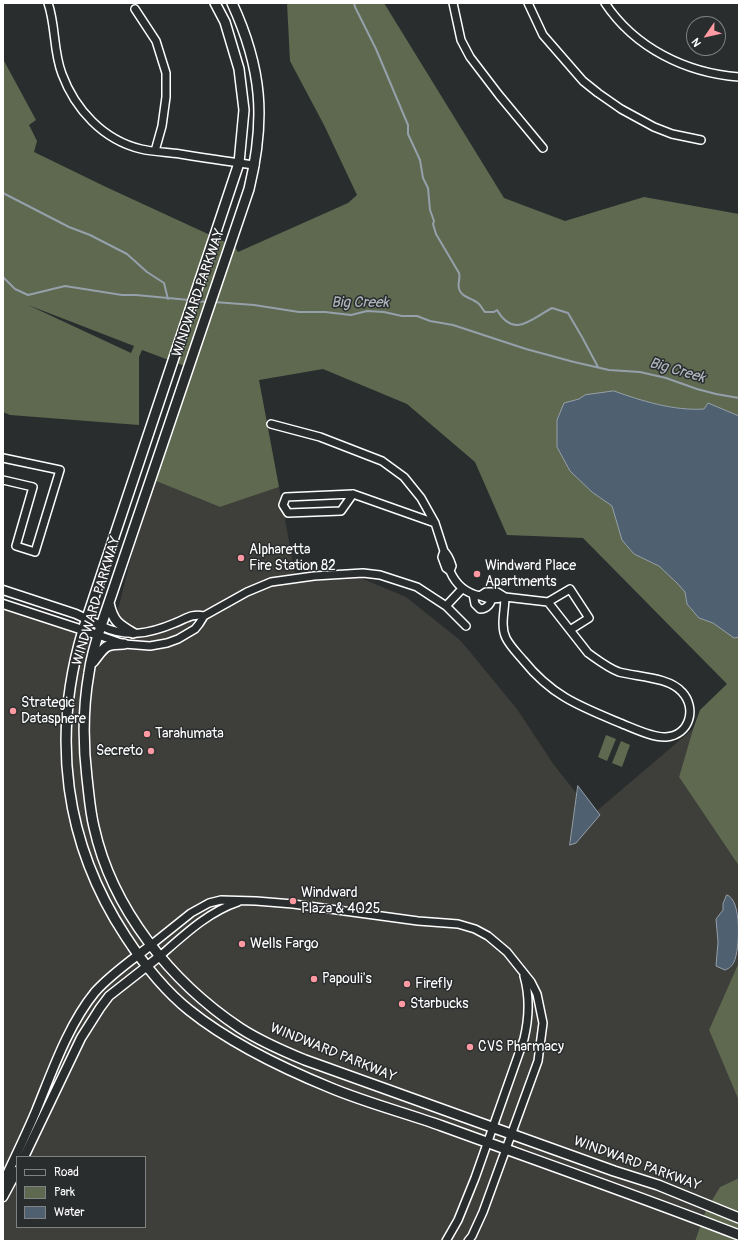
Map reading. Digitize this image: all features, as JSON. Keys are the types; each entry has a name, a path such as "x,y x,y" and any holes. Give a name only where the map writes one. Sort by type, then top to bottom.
{"main road":[{"name":"WINDWARD PARKWAY","path":"215,3 225,22 239,69 244,110 239,163 82,630 70,683 66,714 65,751 68,782 72,809 81,842 94,879 106,904 138,956 176,999 190,1011 249,1050 332,1088 739,1235"},
{"name":"WINDWARD PARKWAY","path":"232,3 243,27 254,60 259,92 259,141 249,189 98,635 91,664 85,714 84,738 94,826 102,856 122,899 151,945 185,984 212,1008 241,1028 277,1048 305,1060 650,1182 739,1218"},
{"path":"109,603 116,621 133,633"},
{"path":"91,664 106,646 112,644 124,644"}],"street":[{"path":"48,3 54,25 59,66 66,83 80,108 93,123 116,139 140,149 255,165"},
{"path":"453,3 461,40 470,57 543,148"},
{"path":"528,3 543,35 583,81 598,93 621,109 654,127 672,134 701,140"},
{"path":"605,3 619,21 632,34 661,54 676,62 698,70 722,76 739,77"},
{"path":"135,9 156,41 166,72 166,97 162,126 156,151"},
{"path":"271,424 320,437 382,461 404,477 421,498 435,523 444,551 448,555 446,568 450,571 454,580 462,589 487,599 492,596 548,602 570,589 589,618 570,630"},
{"path":"3,458 60,470 35,552 16,546 33,487 3,480"},
{"path":"353,494 341,511 288,513 283,505 286,496 353,494 435,523"},
{"path":"3,604 124,644 150,646 167,643 178,639 195,629 204,616 243,594 271,582 314,576 363,572 380,575 417,587 446,606 466,626"},
{"path":"446,606 462,589"},
{"path":"3,590 68,611 113,631 133,633 152,632 192,615 204,616"},
{"path":"477,595 475,604 480,609 485,609 487,607 492,596"},
{"path":"505,597 503,630 506,638 526,665 551,689 567,700 640,732 664,737 674,736 681,732 690,716 691,708 682,692 676,687 663,681 620,672 610,668 588,653 548,602"},
{"path":"3,1183 60,1053 82,1011 96,992 111,977 191,913 209,903 221,900 244,900 293,904 418,921 458,924 488,936 507,952 531,982 537,994 541,1014 542,1030 538,1062 483,1212 472,1236 468,1241"},
{"path":"24,1156 81,1038 109,996 147,967 193,927 221,909 244,900"},
{"path":"446,1241 458,1220 466,1197 475,1178 524,1039 528,1024 528,1000 523,972"},
{"path":"3,1197 16,1173"}],"shaded area":[{"path":"151,479 220,507 279,487 295,574 342,570 406,597 461,641 517,709 554,765 593,814 693,729 679,777 739,866 739,962 709,1030 739,1101 739,1178 720,1187 706,1210 695,1241 3,1241 3,607 67,630 108,649"}],"green space":[{"path":"287,3 384,3 504,198 565,221 644,197 739,214 739,866 679,777 700,710 727,684 583,538 507,535 475,462 407,404 323,369 259,380 279,487 220,507 151,479 190,368 142,350 139,357 139,425 10,415 3,412 3,59 36,120 29,125 37,141 34,152 234,246 238,252 348,203 357,195 324,125 290,61","holes":["28,305 134,346 131,353"]},
{"path":"606,735 616,739 607,761 598,757"},
{"path":"621,741 630,745 622,767 612,763"},
{"path":"739,962 739,1101 709,1030"},
{"path":"739,1178 739,1241 695,1241 706,1210 720,1187"}],"water":[{"path":"614,391 647,402 670,407 704,409 708,403 739,416 739,637 734,638 713,623 699,618 687,604 685,592 677,583 659,566 634,554 622,540 612,506 592,492 570,471 557,447 557,420 564,403 579,399 585,395"},
{"path":"578,786 600,815 576,843 570,845"},
{"path":"727,895 732,898 735,905 738,925 738,947 734,962 731,967 725,970 716,966 718,942 716,919 723,910 723,904"}],"waterway":[{"path":"354,3 376,49 408,125 408,134 420,160 423,178 428,188 430,210 434,221 433,224 436,234 459,273 460,292 474,300 485,312 494,312 497,310 503,319 516,325 530,321 552,308 568,313 598,367"},
{"path":"3,193 69,227 90,235 127,254 147,272 164,283 168,299"},
{"name":"Big Creek","path":"3,277 15,289 28,295 65,286 122,295 189,300"},
{"name":"Big Creek","path":"196,301 207,302"},
{"name":"Big Creek","path":"214,302 254,305 299,312 325,312 351,315 367,311 384,312 402,316 417,316 430,321 453,325 526,349 574,362 609,370 640,372 666,378 716,394 739,398"}],"place":[{"name":"Alpharetta Fire Station 82","path":"241,558"},
{"name":"Windward Place Apartments","path":"477,574"},
{"name":"Strategic Datasphere","path":"13,711"},
{"name":"Tarahumata","path":"147,734"},
{"name":"Secreto","path":"151,751"},
{"name":"Windward Plaza & 4025","path":"293,901"},
{"name":"Wells Fargo","path":"242,944"},
{"name":"Papouli's","path":"314,979"},
{"name":"Firefly","path":"407,984"},
{"name":"Starbucks","path":"402,1004"},
{"name":"CVS Pharmacy","path":"470,1047"}]}
